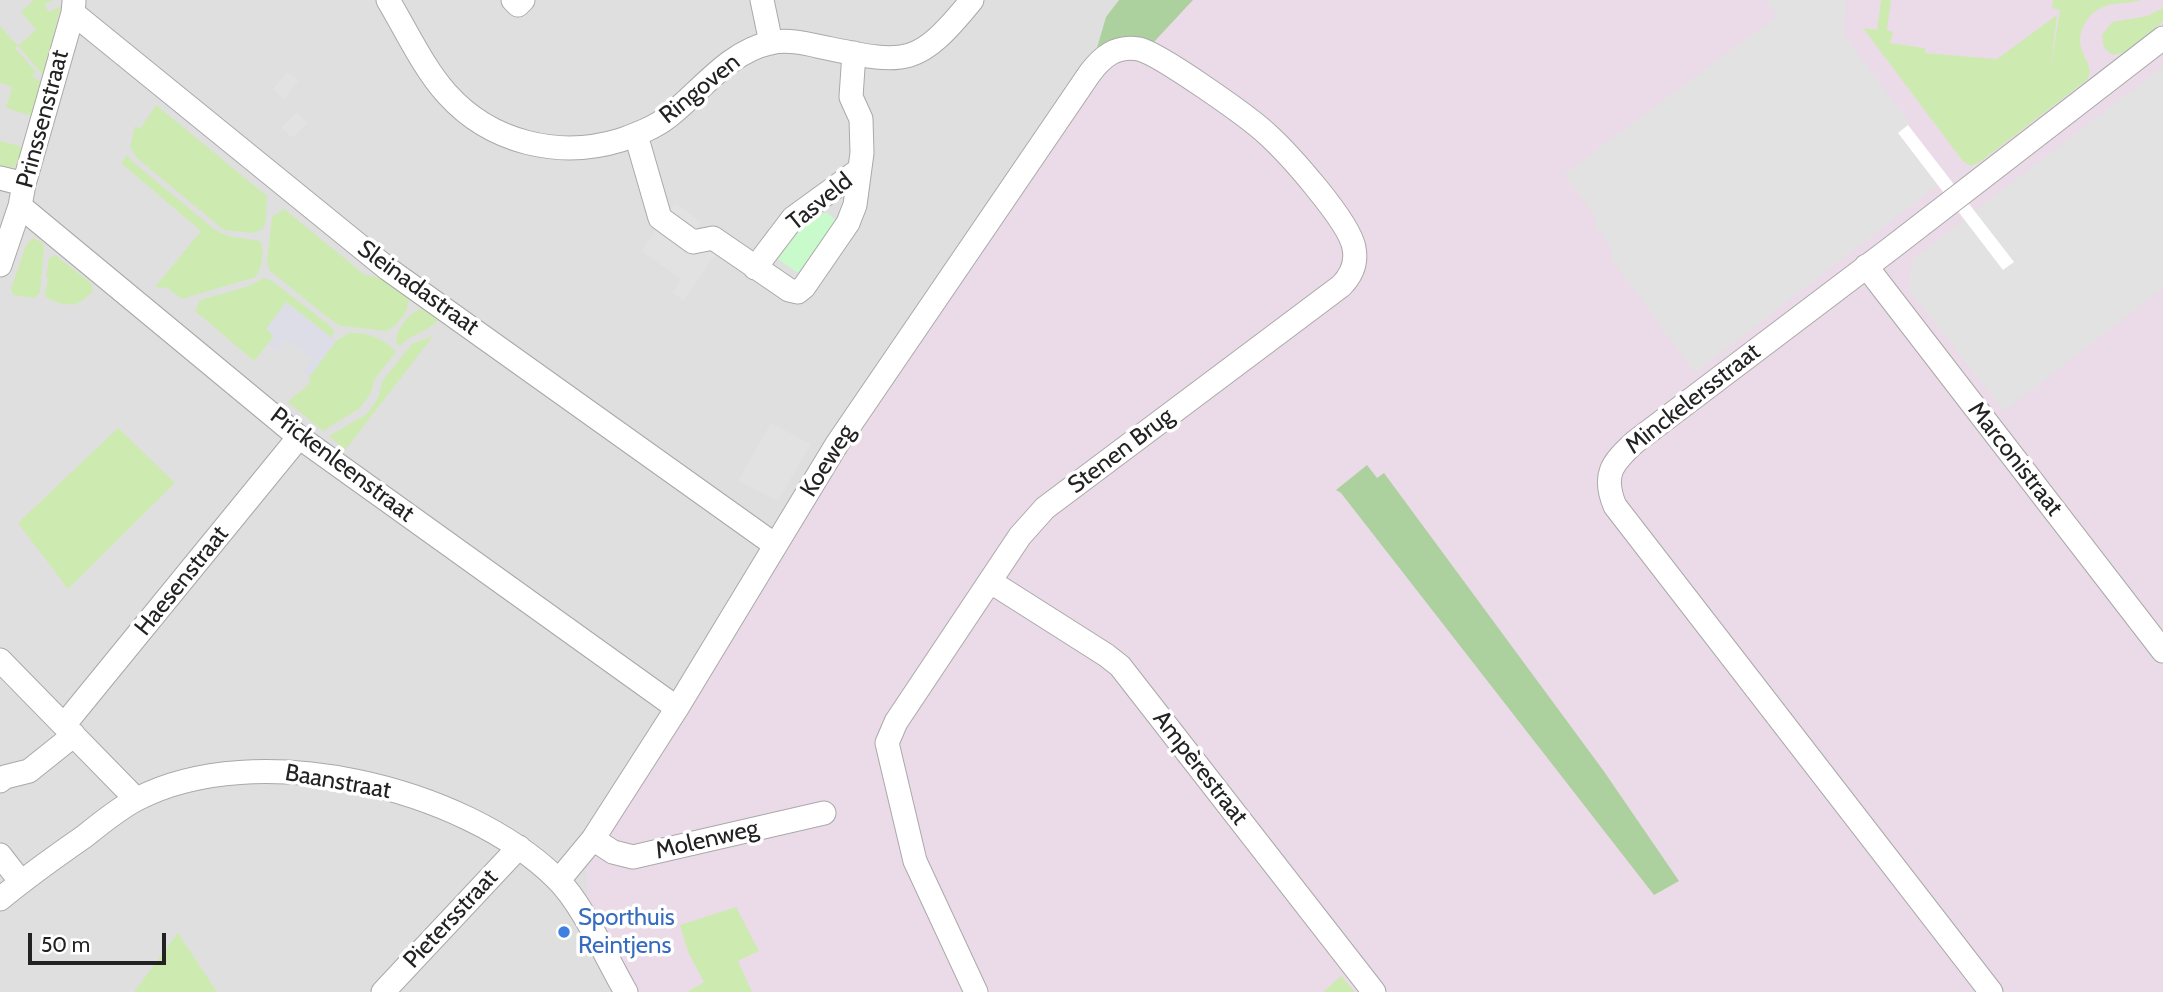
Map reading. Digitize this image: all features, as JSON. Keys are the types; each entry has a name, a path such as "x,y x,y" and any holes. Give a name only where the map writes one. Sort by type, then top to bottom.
{"street":[{"name":"Ringoven","path":"388,0 445,92 469,115 496,132 543,147 562,148 585,148 636,135 668,117 741,55 771,43 800,42 893,58 912,55 937,41 972,0"},
{"path":"513,0 518,5 523,0"},
{"path":"762,0 771,43"},
{"name":"Prinssenstraat","path":"0,265 74,7"},
{"name":"Sleinadastraat","path":"74,7 388,269 775,545"},
{"name":"Minckelersstraat","path":"1990,992 1622,516 1608,490 1613,464 1635,442 2163,38"},
{"name":"Stenen Brug","path":"976,992 915,861 887,743 896,722 1020,536 1045,508 1341,286 1351,276 1355,261 1354,246 1347,229 1294,162 1267,134 1168,65 1140,49 1111,52"},
{"name":"Koeweg","path":"559,880 593,839 677,708 837,444 1062,113 1101,58 1111,52"},
{"name":"Tasveld","path":"636,135 660,218 693,242 713,238 755,268 796,292 802,289 848,223 855,205 862,153 861,119 851,97 854,53"},
{"name":"Tasveld","path":"755,268 793,218 859,170"},
{"path":"0,178 22,195"},
{"name":"Prickenleenstraat","path":"22,195 299,437 677,708"},
{"name":"Marconistraat","path":"1866,266 2163,652"},
{"name":"Haesenstraat","path":"0,781 5,777 29,771 69,730 299,437"},
{"name":"Ampèrestraat","path":"990,582 1120,666 1374,992"},
{"path":"0,660 136,799"},
{"name":"Baanstraat","path":"0,899 136,799 186,781 229,772 318,774 386,788 436,805 494,831 519,846 559,880 579,908 626,992"},
{"name":"Molenweg","path":"593,839 613,852 633,857 824,813"},
{"name":"Pietersstraat","path":"383,992 519,846"},
{"path":"0,855 21,882"}],"shaded area":[{"path":"0,0 1178,0 588,905 638,992 0,992"},
{"path":"1178,0 2163,0 2163,992 638,992 588,905 587,869 1006,194 1103,75"},
{"path":"1766,0 1847,0 1843,34 1910,124 1898,134 1938,185 1695,373 1613,261 1610,245 1597,228 1594,215 1564,174 1777,16"},
{"path":"2163,66 2163,288 2004,411 1908,289 1913,259"},
{"path":"287,72 299,80 284,99 273,89"},
{"path":"297,112 308,123 292,138 281,128"},
{"path":"675,203 701,222 693,234 718,251 683,301 672,292 681,279 641,251"},
{"path":"286,302 336,341 309,377 302,372 312,359 286,339 276,352 267,345 274,336 266,329"},
{"path":"771,423 811,444 778,501 738,481"}],"green space":[{"path":"34,0 54,0 45,4 48,12 61,6 43,75 18,46 36,30 21,12"},
{"path":"1119,0 1193,0 1152,44 1109,42 1097,48 1106,17"},
{"path":"1881,0 1891,0 1887,30 1893,32 1890,43 1925,48 1925,53 1997,59 2057,15 2051,67 2060,10 2052,8 2053,0 2141,0 2107,5 2091,15 2083,26 2080,40 2089,69 2088,79 1980,162 1970,166 1962,160 1863,28 1877,30"},
{"path":"2163,8 2163,22 2123,53 2113,55 2104,48 2102,35 2112,22 2147,16"},
{"path":"0,26 18,46 15,48 36,72 32,76 39,81 42,79 32,116 6,108 12,87 0,83"},
{"path":"156,105 267,196 263,229 253,233 224,230 137,158 130,147 135,126 140,129"},
{"path":"0,141 23,147 18,163 12,168 0,165"},
{"path":"127,155 215,230 229,236 260,241 262,259 256,277 182,299 168,288 155,287 201,231 121,163"},
{"path":"284,209 365,275 380,278 409,299 406,312 396,325 386,331 341,326 269,270 267,262 272,217"},
{"path":"826,212 836,220 798,273 778,259 801,228"},
{"path":"33,238 43,243 44,248 40,292 34,298 13,295 11,289 26,245"},
{"path":"55,255 91,283 93,292 80,302 65,304 45,296 49,258"},
{"path":"264,278 272,281 329,325 334,331 332,338 286,302 274,336 254,361 195,311 200,300 246,287"},
{"path":"422,309 438,320 399,347 396,340 402,325 413,313"},
{"path":"349,333 374,336 396,352 374,380 371,393 360,408 323,431 288,402 310,382 309,377 336,341"},
{"path":"433,336 345,450 329,436 367,414 378,398 383,380 412,344"},
{"path":"118,428 175,483 68,589 18,523"},
{"path":"1367,465 1377,478 1384,473 1603,770 1679,881 1654,895 1336,490"},
{"path":"736,907 759,951 738,961 752,992 687,992 704,982 688,952 680,925"},
{"path":"178,933 217,992 134,992"},
{"path":"1341,976 1355,992 1323,992"}],"pier":[{"path":"1908,125 2014,262 2003,270 1898,133"}],"place":[{"name":"Sporthuis Reintjens","path":"564,932"}]}
